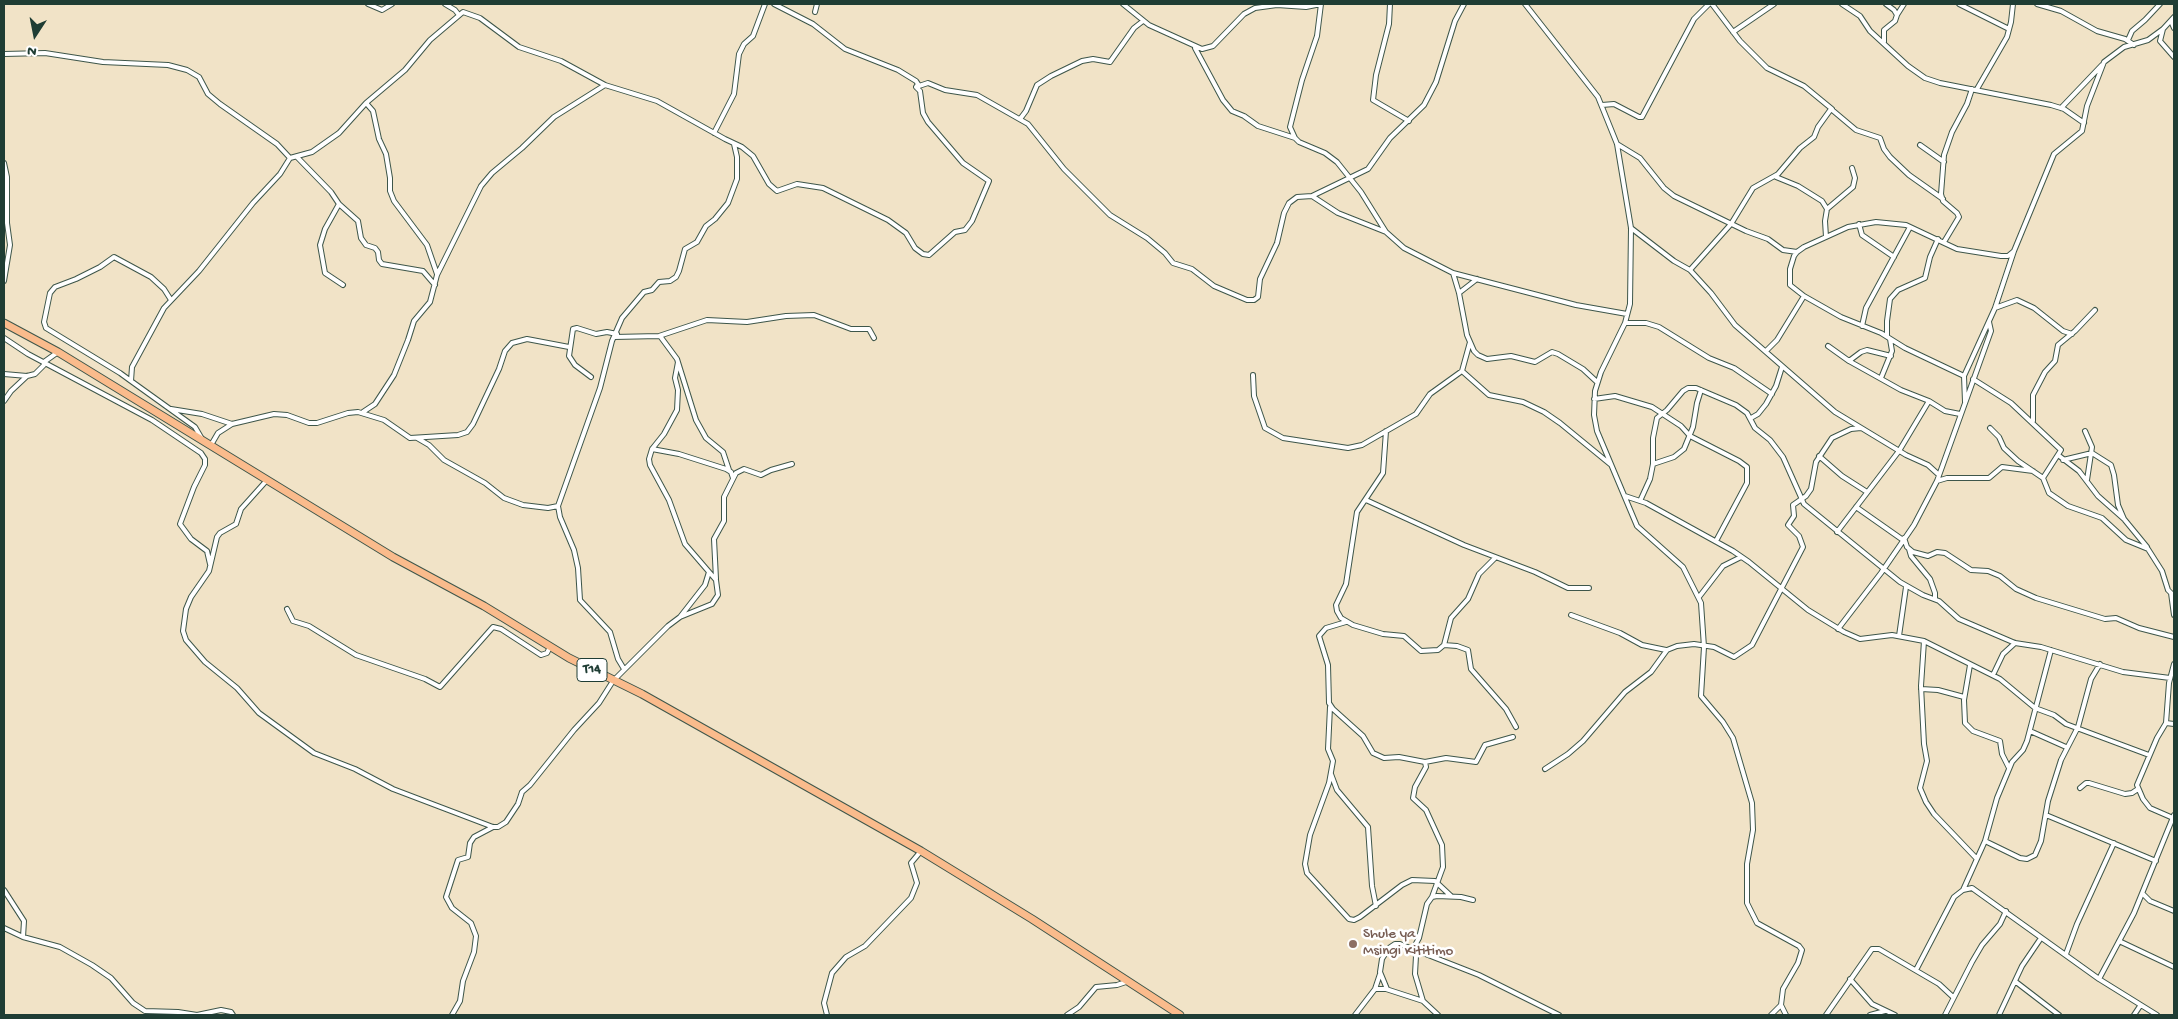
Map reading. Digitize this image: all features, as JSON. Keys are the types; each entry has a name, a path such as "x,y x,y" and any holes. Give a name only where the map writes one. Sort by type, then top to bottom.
{"highway":[{"name":"T14","path":"4,323 58,352 377,548 484,606 550,647 670,709 920,851 1032,919 1126,982 1180,1015"}],"street":[{"path":"368,4 382,10 392,4"},
{"path":"445,4 459,15"},
{"path":"714,133 734,94 739,54 744,44 754,36 765,4"},
{"path":"774,4 813,24 845,49 908,75 918,84 916,87"},
{"path":"815,12 817,4"},
{"path":"1124,4 1143,21 1195,48 1202,49 1210,48 1244,14 1255,8 1277,4 1299,7 1321,4 1317,36 1290,121 1290,127 1295,138"},
{"path":"1390,4 1389,24 1376,75 1373,100 1409,121"},
{"path":"916,87 928,83 945,90 977,95 1020,119 1033,129 1064,169 1110,215 1147,238 1165,253 1173,263 1192,269 1214,286 1247,300 1254,300 1258,297 1260,279 1277,243 1286,207 1297,197 1312,196 1371,166 1390,138 1424,105 1436,82 1455,21 1464,4"},
{"path":"1525,4 1602,105 1617,144 1631,228 1630,304 1625,324 1598,382 1594,399 1597,431 1637,526 1683,567 1699,597 1704,647 1701,696 1723,722 1733,738 1752,803 1753,830 1746,878 1746,898 1749,910 1757,923 1763,928 1799,946 1802,950 1798,963 1783,989 1781,1005 1786,1015"},
{"path":"1602,105 1614,104 1642,117 1694,19 1711,4 1733,32 1769,71 1804,86 1856,130 1880,138 1884,149 1890,157 1910,175 1943,199 1957,213 1959,217 1944,242"},
{"path":"1733,32 1749,19 1774,4"},
{"path":"1842,4 1860,16 1867,27 1908,66 1925,78 1940,83 1977,89 2061,108 2084,122"},
{"path":"1886,4 1897,15"},
{"path":"1884,42 1884,30 1895,21 1904,4"},
{"path":"1959,4 2009,29"},
{"path":"1977,89 2009,29 2013,4"},
{"path":"2037,4 2069,14 2097,31 2128,40 2134,44"},
{"path":"2128,40 2135,26 2145,20 2160,4"},
{"path":"290,158 312,152 339,133 366,103 398,77 430,40 459,15 466,12 507,37 519,47 561,61 605,85 657,100 750,152 769,184 777,191 797,184 828,190 898,226 908,234 919,252 929,255 955,232 965,230 969,226 990,182 979,172 963,163 934,130 923,113 920,91 916,87"},
{"path":"2148,40 2171,21 2174,16"},
{"path":"1020,119 1037,85 1082,61 1093,59 1110,62 1134,28 1143,21"},
{"path":"2171,21 2174,28"},
{"path":"2160,41 2163,28"},
{"path":"2061,108 2067,104 2082,84 2104,62 2118,51 2148,40 2160,41 2174,58"},
{"path":"1195,48 1223,100 1232,110 1264,129 1295,138 1304,145 1334,159 1361,192 1386,232 1404,248 1453,273 1584,307 1627,314"},
{"path":"4,54 45,53 103,62 168,65 186,70 199,78 208,94 277,144 290,158"},
{"path":"1965,402 1964,376 1995,308 2014,251 2054,154 2079,135 2087,106 2104,62"},
{"path":"210,445 218,434 232,424 274,414 287,415 309,423 317,423 348,413 363,412 371,408 387,388 408,340 415,318 427,308 437,275 486,180 554,117 605,85"},
{"path":"1943,199 1941,189 1944,162 1952,132 1967,104 1972,89"},
{"path":"366,103 373,111 379,140 386,154 390,191 394,201 427,245 437,275"},
{"path":"1690,270 1731,224 1753,188 1775,176 1800,148 1814,137 1821,122 1832,109"},
{"path":"624,669 618,659 610,632 580,600 578,568 574,550 560,517 558,506 600,388 615,335 623,315 641,294 652,290 659,282 672,280 678,274 685,249 697,242 706,226 715,220 728,203 736,185 737,157 734,144"},
{"path":"1617,144 1645,163 1669,193 1791,252 1797,252 1848,227 1888,222 1910,227 1957,249 2001,256 2008,256 2014,251"},
{"path":"1920,145 1944,162"},
{"path":"298,157 326,186 339,204 358,221 361,238 366,245 378,252 379,260 382,264 423,271 435,285"},
{"path":"131,382 132,367 171,300 199,271 253,203 280,174 290,158"},
{"path":"4,163 10,245 4,281"},
{"path":"1826,237 1825,225 1828,210 1834,202 1854,187 1852,168"},
{"path":"1775,176 1798,186 1822,202 1828,210"},
{"path":"1312,196 1338,213 1386,232"},
{"path":"339,204 325,229 320,245 326,272 343,285"},
{"path":"1860,224 1862,235 1894,257"},
{"path":"1862,326 1866,308 1910,227"},
{"path":"1631,228 1674,261 1690,270 1711,293 1735,325 1835,412 1898,451 1924,463 1939,475"},
{"path":"1881,378 1891,356 1892,348 1886,322 1890,299 1898,290 1925,278 1930,257 1938,239"},
{"path":"1791,252 1794,257"},
{"path":"1797,252 1790,269 1790,285 1804,296 1841,317 1889,337 1905,348 1964,376"},
{"path":"171,300 154,279 114,257 100,267 52,289 44,322 46,328 120,373 195,427 202,439"},
{"path":"1453,273 1474,352 1488,359 1512,356 1535,362 1552,352 1583,369 1598,382"},
{"path":"1459,293 1477,279"},
{"path":"1766,351 1777,340 1804,296"},
{"path":"1995,308 2018,300 2034,308 2062,331 2072,334"},
{"path":"2032,421 2032,399 2035,390 2045,372 2056,361 2058,345 2072,334 2095,310"},
{"path":"591,377 570,359 569,347 572,333 576,328 596,334 607,332 615,335 659,336 707,320 747,322 814,314 851,329 869,329 874,338"},
{"path":"1838,629 1914,525 1937,481 1991,331 1989,322"},
{"path":"1625,324 1646,323 1659,327 1709,358 1734,368 1772,394"},
{"path":"659,336 667,343 678,362 696,420 706,438 723,452 734,478"},
{"path":"4,338 44,362 152,420 195,447 203,456 205,465 194,487 180,524 191,539 207,551 210,564"},
{"path":"363,412 390,423 406,437 458,435 469,429 484,403 506,351 512,342 527,339 569,347"},
{"path":"1253,375 1254,396 1262,414 1263,425 1283,438 1348,448 1362,445 1416,414 1430,394 1462,371 1470,342"},
{"path":"1828,346 1849,361 1901,390 1938,408 1960,414"},
{"path":"1849,361 1861,352 1868,350 1891,356"},
{"path":"4,401 11,391 27,376 39,370 44,365 44,362 58,352"},
{"path":"678,362 675,378 678,390 678,410 664,434 652,449 649,459 650,465 669,500 684,544 716,580"},
{"path":"120,373 132,367"},
{"path":"1751,418 1758,414 1772,394 1782,367"},
{"path":"1462,371 1490,395 1523,402 1544,412 1611,465"},
{"path":"4,374 27,376"},
{"path":"1973,380 2011,403 2060,448 2061,451 2043,478"},
{"path":"1640,501 1650,478 1653,464 1653,438 1660,416 1683,390 1692,388 1701,390 1736,405 1751,418 1755,428 1775,446 1785,460 1801,500 1837,532 1906,587 1935,599 1959,619 2015,643 2051,650 2130,674 2170,678"},
{"path":"1653,464 1680,454 1690,436 1696,403 1701,390"},
{"path":"1594,399 1607,396 1622,397 1656,410 1660,416 1680,426 1690,436 1747,467 1747,483 1716,541"},
{"path":"1837,532 1898,451 1929,402"},
{"path":"170,409 202,414 232,424"},
{"path":"1571,615 1620,633 1642,645 1666,650 1685,644 1714,648 1734,657 1740,655 1755,641 1803,547 1799,536 1788,524 1794,516 1792,505 1801,500 1811,489 1815,466 1832,438 1851,429 1861,428"},
{"path":"1990,428 1999,437 2004,448 2018,461 2043,478 2049,493 2063,503 2098,516 2126,540 2148,549"},
{"path":"1386,430 1383,473 1357,512 1346,584 1336,605 1338,614 1346,622 1383,634 1404,636 1421,651 1431,652 1438,650 1444,645 1451,618 1468,599 1479,574 1494,558"},
{"path":"2085,431 2090,440 2092,453 2087,480"},
{"path":"415,438 428,445 444,460 485,483 504,498 523,505 548,508 558,506"},
{"path":"652,449 679,454 729,470"},
{"path":"2063,460 2092,453 2106,461 2113,469 2117,501 2124,519"},
{"path":"2058,455 2079,471 2098,496 2124,519 2157,561 2172,595 2174,615"},
{"path":"1820,456 1842,476 1867,492"},
{"path":"680,617 698,611 715,601 718,593 714,539 724,521 724,497 734,478 741,469 761,475 792,464"},
{"path":"1937,481 1947,478 1989,478 2000,469 2006,467 2033,471"},
{"path":"267,480 241,510 236,524 220,533 217,537 207,574 188,603 184,617 184,637 205,662 231,682 256,710 322,758 355,769 393,789 493,827"},
{"path":"1625,496 1640,501 1716,541 1741,557 1808,610 1838,629 1860,638 1887,635 1924,641 1993,675 2011,687 2028,704 2054,715 2066,724 2149,755"},
{"path":"1366,500 1409,521 1494,558 1535,572 1568,588 1589,588"},
{"path":"1856,507 1903,539 1911,556 1930,579 1935,599"},
{"path":"1909,549 1924,555 1937,552 1945,553 1971,570 1995,574 2022,592 2063,608 2105,619 2116,618 2139,628 2174,637"},
{"path":"1699,597 1723,566 1741,557"},
{"path":"452,1015 460,1000 463,981 474,952 476,936 471,923 452,908 446,897 458,860 470,854 470,843 474,837 506,822 518,804 522,792 599,703 613,680 668,626 680,617 705,585 709,572"},
{"path":"1899,636 1906,587"},
{"path":"287,609 293,621 306,625 356,655 428,680 440,687 493,627 501,629 541,655 547,653 550,647"},
{"path":"1346,622 1326,628 1319,636 1328,665 1330,707 1328,748 1333,759 1331,774 1310,835 1305,864 1307,873 1349,920 1354,920 1376,906 1407,882 1431,881 1438,884 1451,896"},
{"path":"1924,641 1921,664 1924,744 1927,761 1920,784 1922,793 1934,814 1977,859"},
{"path":"1993,675 2003,654 2015,643"},
{"path":"1444,645 1457,646 1468,650 1471,669 1506,709 1516,727"},
{"path":"1545,769 1568,754 1583,741 1619,698 1651,672 1666,650"},
{"path":"1963,890 1985,841 1997,798 2009,768 2025,746 2051,650"},
{"path":"1985,841 2020,858 2032,857 2041,842 2048,801 2066,747 2078,727 2091,679 2100,664"},
{"path":"2099,979 2143,894 2174,817 2150,808 2138,789 2138,782 2145,770 2149,755 2166,723 2170,678 2174,664"},
{"path":"1970,665 1964,697 1964,723 1973,731 2000,740 2002,754 2009,768"},
{"path":"1922,689 1938,690 1964,697"},
{"path":"1330,707 1363,736 1369,748 1378,756 1425,762 1446,758 1476,762 1485,745 1512,737"},
{"path":"2166,723 2174,724"},
{"path":"2030,731 2066,747"},
{"path":"1413,949 1419,938 1427,904 1438,884 1444,867 1442,845 1426,810 1413,798 1426,767 1425,762"},
{"path":"1331,774 1337,790 1368,827 1372,886 1376,906"},
{"path":"2080,788 2089,783 2125,794 2132,793 2138,789"},
{"path":"2046,815 2156,861"},
{"path":"2066,954 2076,924 2114,843"},
{"path":"827,1015 824,1003 832,973 846,957 865,946 911,898 917,884 911,867 911,860 920,851"},
{"path":"1916,970 1954,897 1967,887 1976,890 2099,979 2157,1015"},
{"path":"4,890 24,922 23,937"},
{"path":"2143,894 2150,901 2174,911"},
{"path":"1432,897 1451,896 1473,900"},
{"path":"1945,1015 1982,945 2000,924 2006,911"},
{"path":"4,928 23,937 53,945 92,964 111,978 133,1004 145,1011 181,1012 197,1015 221,1010 228,1011 233,1015"},
{"path":"2000,1015 2025,960 2041,938"},
{"path":"2119,941 2174,966"},
{"path":"1355,1015 1375,990 1384,953 1392,946 1400,944 1479,975 1559,1015"},
{"path":"1828,1015 1872,948 1916,970 1939,984 1953,997"},
{"path":"1413,949 1416,956 1415,974 1423,1001"},
{"path":"1380,972 1387,988"},
{"path":"1850,979 1866,998 1888,1013 1895,1015"},
{"path":"1066,1015 1079,1007 1096,987 1126,982"},
{"path":"2016,982 2060,1015"},
{"path":"1375,990 1387,988 1423,1001 1438,1015"},
{"path":"1771,1015 1781,1005"},
{"path":"2134,1015 2140,1006"},
{"path":"1870,1015 1888,1013"}],"place":[{"name":"Shule ya Msingi Kititimo","path":"1353,944"}]}
